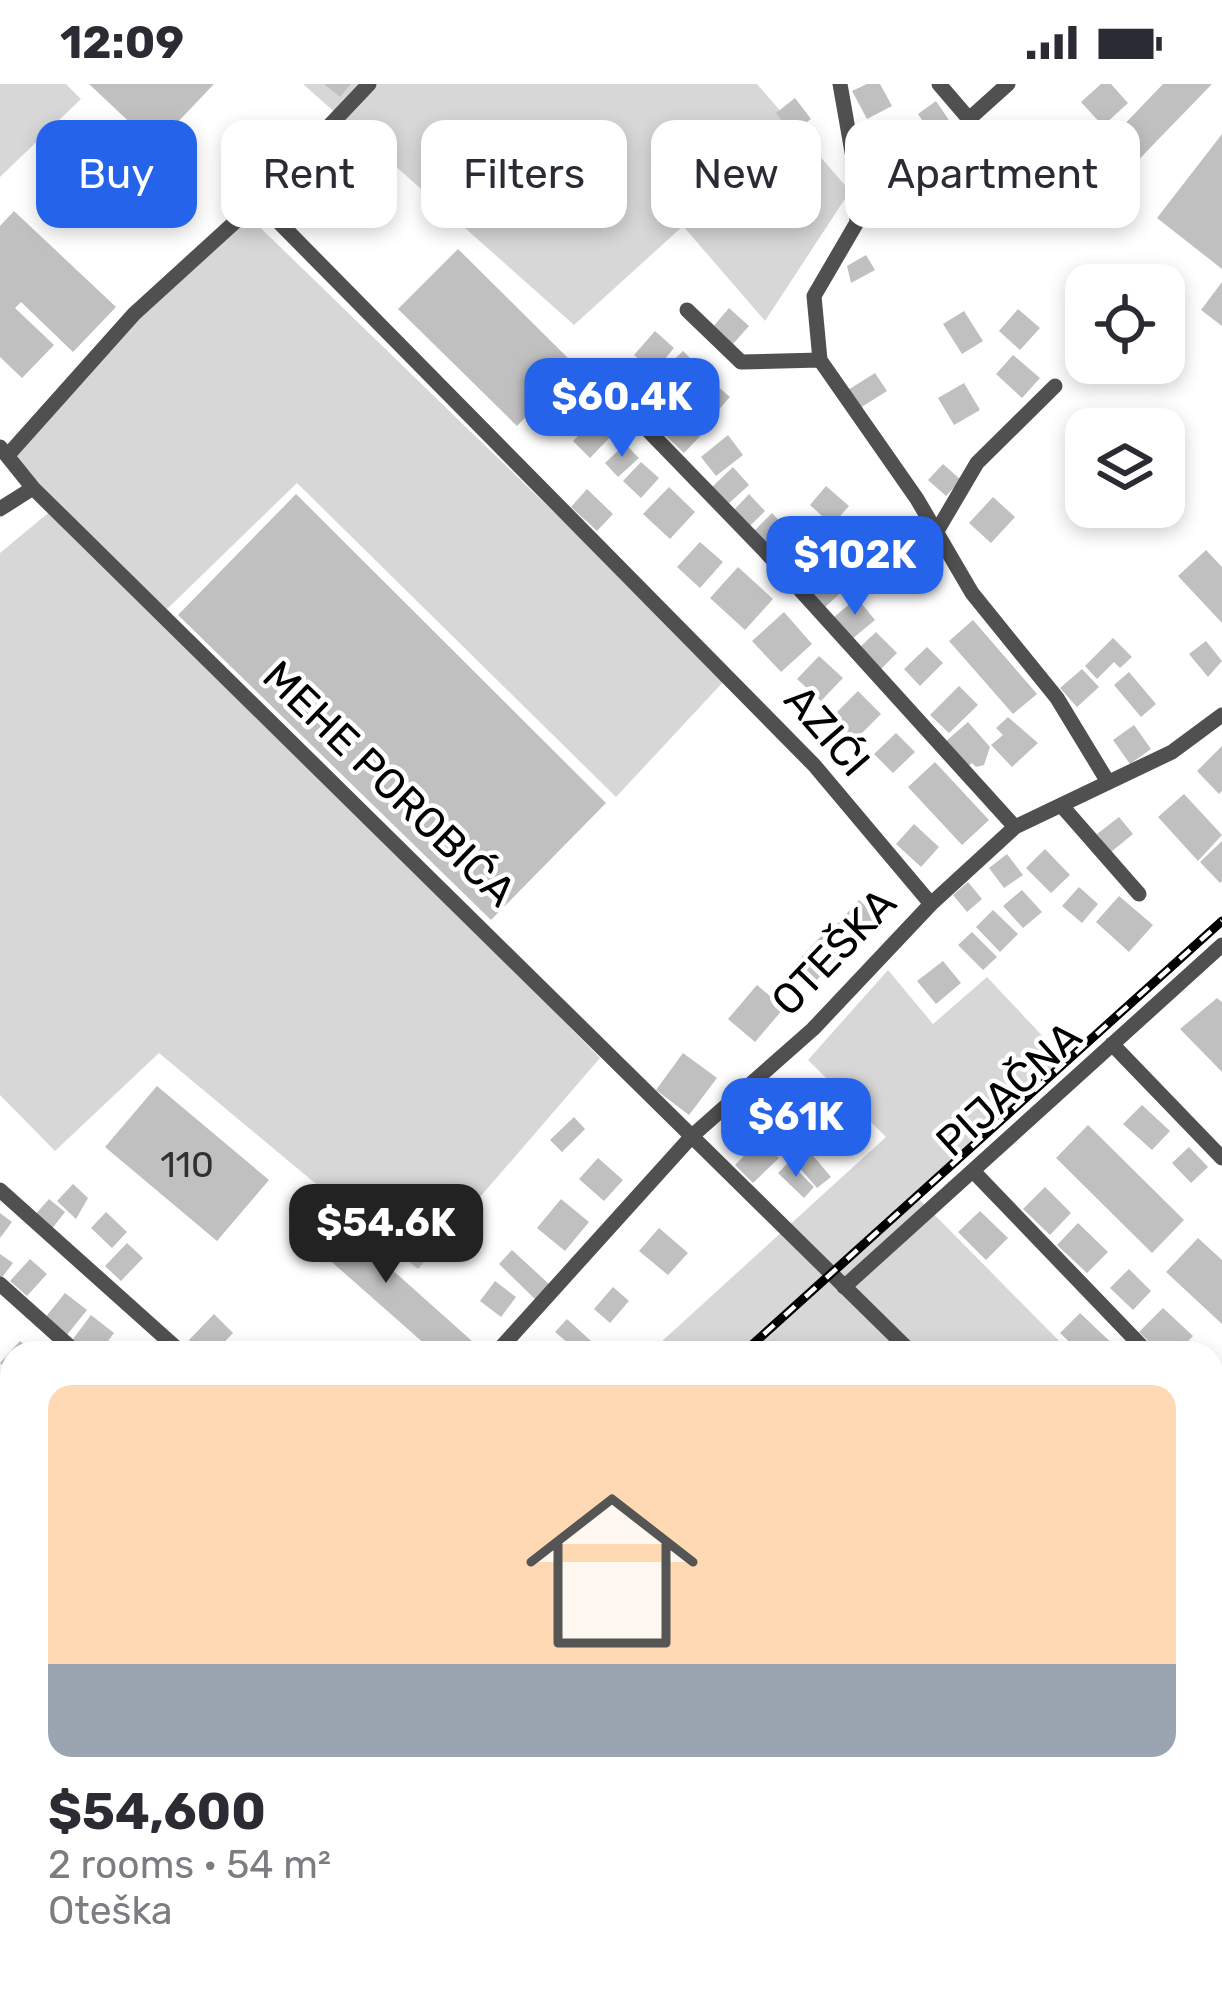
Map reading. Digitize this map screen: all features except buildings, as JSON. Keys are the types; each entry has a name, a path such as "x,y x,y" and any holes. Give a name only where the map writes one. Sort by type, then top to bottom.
{"street":[{"path":"335,120 369,84"},
{"path":"840,84 861,203 856,224 814,296 820,360 937,531 972,593 1058,698 1108,782"},
{"path":"939,84 969,119 1008,84"},
{"path":"4,451 134,314 229,228"},
{"name":"AZIĆI","path":"286,228 814,765 931,904"},
{"path":"687,310 741,362 820,360"},
{"path":"937,531 977,463 1055,386"},
{"name":"AZIĆI","path":"606,387 763,549 1015,827"},
{"name":"MEHE POROBIĆA","path":"4,451 33,488 692,1136"},
{"path":"0,509 33,488"},
{"name":"OTEŠKA","path":"507,1341 692,1136 813,1029 931,904 1015,827 1172,752 1222,715"},
{"path":"1061,805 1139,894"},
{"name":"PIJAČNA","path":"844,1287 1222,944"},
{"path":"1112,1044 1222,1158"},
{"path":"692,1136 900,1341"},
{"path":"973,1171 1136,1341"},
{"path":"0,1190 169,1341"},
{"path":"0,1284 64,1341"}],"shaded area":[{"path":"0,84 66,84 81,99 59,120 36,120 36,142 0,177"},
{"path":"303,84 757,84 788,120 651,120 651,228 681,228 574,325 465,228 627,228 627,120 421,120 421,189 397,168 397,120 343,120"},
{"path":"821,158 845,185 845,199 765,321 685,228 821,228"},
{"path":"221,228 261,228 726,679 616,797 297,483 163,613 600,1058 418,1269 159,1053 55,1151 0,1095 0,553 53,509 4,452"},
{"path":"888,970 933,1024 987,977 1066,1061 917,1197 1059,1341 662,1341 886,1137 808,1060"}],"railway":[{"path":"756,1341 1222,921"}]}
